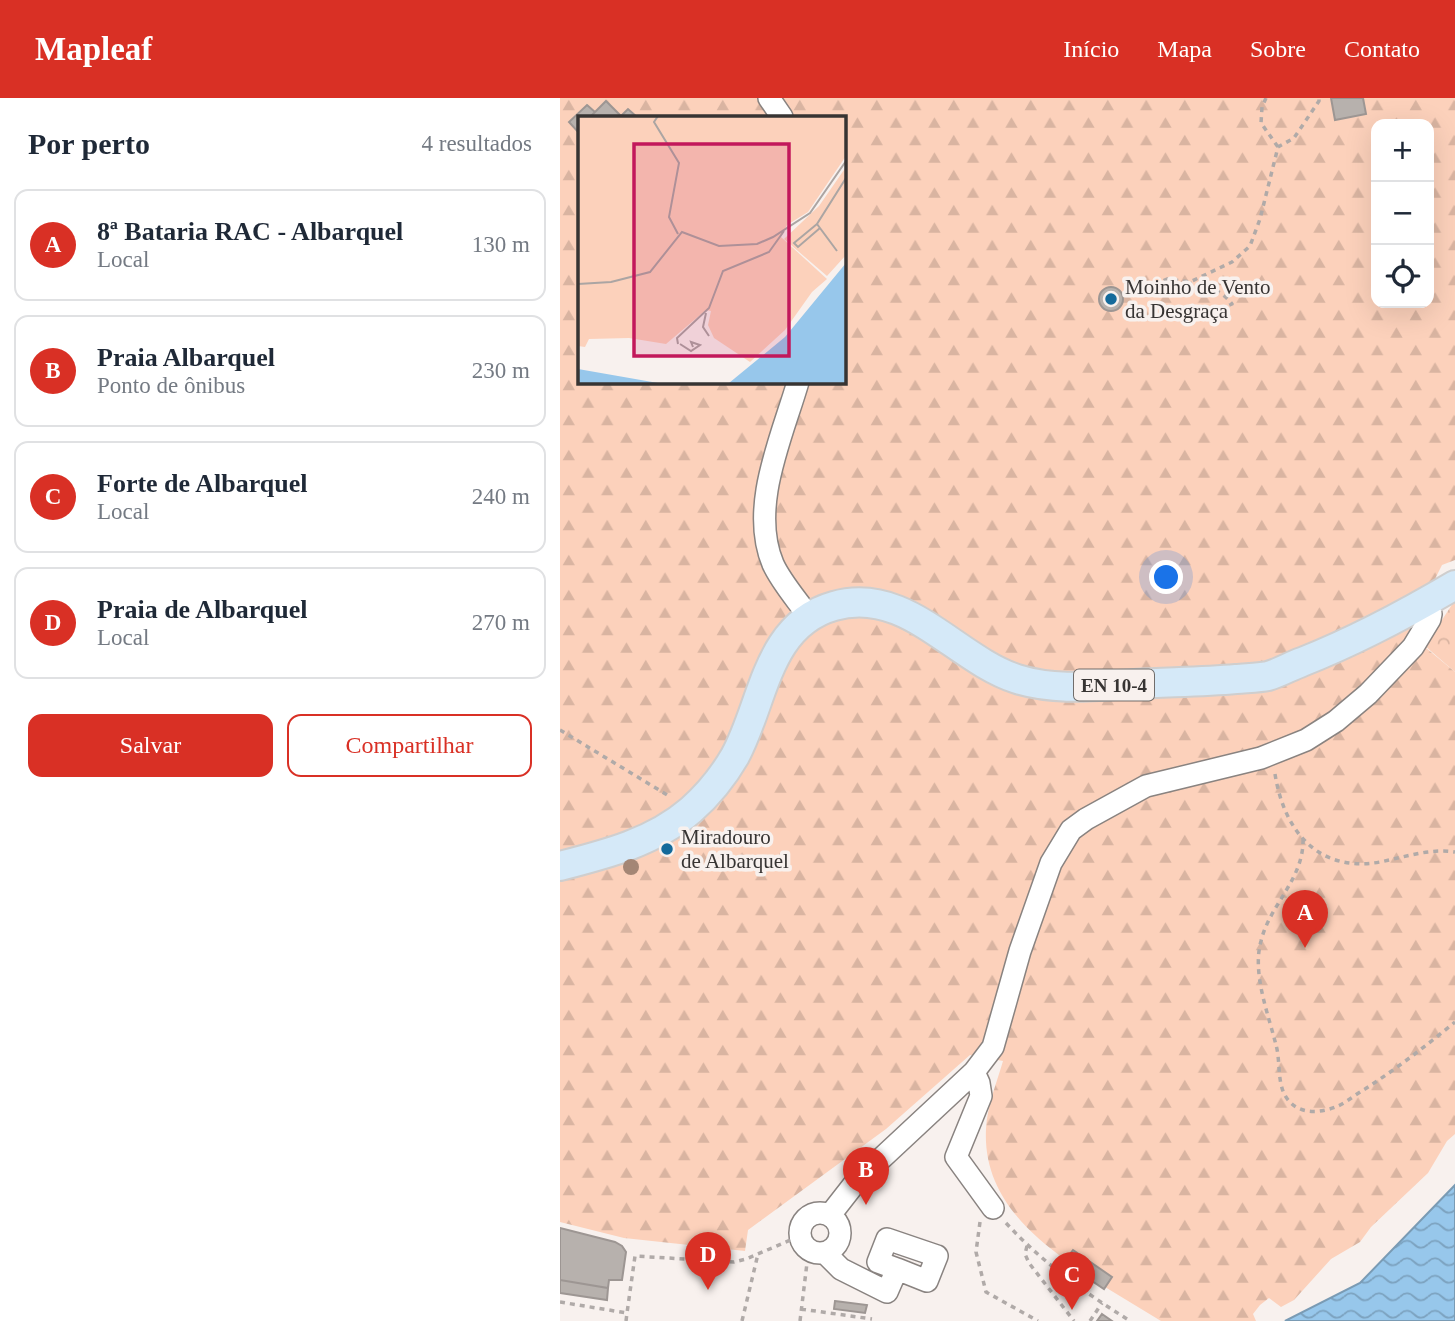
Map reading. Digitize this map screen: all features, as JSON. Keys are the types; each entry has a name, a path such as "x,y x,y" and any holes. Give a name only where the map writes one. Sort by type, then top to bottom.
{"main road":[{"name":"EN 10-4","path":"560,866 635,844 692,809 713,787 736,755 781,644 809,617 833,606 861,601 881,605 905,613 972,657 1018,679 1049,686 1089,686 1267,676 1362,636 1455,585"}],"street":[{"path":"769,98 781,116"},
{"path":"798,383 768,482 763,520 774,564 809,617"},
{"path":"830,1215 855,1183 974,1072 993,1047 998,1037 1020,951 1051,863 1071,830 1146,786 1272,754 1292,747 1336,721 1368,694 1413,647 1431,614 1426,602"},
{"path":"974,1072 981,1096 956,1157 995,1210"},
{"path":"812,1213 830,1215 839,1224 840,1237 832,1250 825,1253 810,1251 803,1244 800,1227 812,1213"},
{"path":"825,1253 841,1269 887,1292 897,1269"}],"path":[{"path":"1266,98 1262,107 1261,123 1278,147"},
{"path":"1126,293 1137,292 1167,279 1190,282 1232,262 1250,246 1260,219 1278,147 1294,138 1320,101 1319,98"},
{"path":"1190,282 1192,288 1206,287 1217,290 1232,304 1202,316"},
{"path":"560,730 692,809"},
{"path":"1272,754 1282,803 1303,839 1335,862 1377,863 1443,850 1455,852"},
{"path":"1303,839 1303,853 1298,871 1271,914 1261,940 1257,961 1280,1058 1280,1083 1287,1100 1301,1111 1321,1111 1339,1106 1455,1022"},
{"path":"1038,1321 986,1292 976,1252 980,1221 995,1210 1027,1246 1059,1275 1130,1321"},
{"path":"626,1321 635,1256 725,1263 746,1259 800,1236"},
{"path":"1027,1246 1025,1254 1029,1263 1074,1321"},
{"path":"742,1321 758,1254"},
{"path":"800,1321 806,1268"},
{"path":"560,1302 627,1313"},
{"path":"1090,1321 1102,1303"},
{"path":"801,1309 873,1319"}],"green space":[{"path":"560,98 1455,98 1455,560 1442,565 1408,633 1455,672 1455,1134 1447,1141 1428,1173 1371,1227 1360,1242 1331,1259 1294,1300 1281,1307 1269,1298 1253,1314 1256,1321 1161,1321 1105,1287 1112,1277 1073,1250 1066,1260 1050,1248 1008,1205 991,1170 986,1129 988,1112 1003,1061 970,1055 886,1129 748,1230 745,1251 624,1238 560,1222"},
{"path":"1455,600 1455,672 1425,646"}],"water":[{"path":"1455,1185 1455,1321 1285,1321 1360,1283"}],"building":[{"path":"1331,98 1363,98 1366,114 1335,120"},
{"path":"606,101 621,116 591,116"},
{"path":"587,105 595,112 591,116 578,116 578,132 569,122"},
{"path":"628,109 636,116 621,116"},
{"name":"Moinho de Vento da Desgraça","path":"1111,287 1119,291 1123,299 1119,307 1111,311 1103,307 1099,299 1103,291"},
{"path":"560,1228 622,1246 626,1252 622,1280 609,1280 608,1288 560,1280"},
{"path":"1073,1250 1112,1277 1104,1289 1064,1262"},
{"path":"560,1280 608,1288 607,1300 560,1293"},
{"path":"835,1301 867,1305 865,1313 834,1309"},
{"path":"1102,1314 1112,1321 1097,1321"}],"place":[{"name":"Moinho de Vento da Desgraça","path":"1111,299"},
{"name":"Miradouro de Albarquel","path":"667,849"},
{"name":"8ª Bataria RAC - Albarquel","path":"1305,948"},
{"name":"Praia Albarquel","path":"866,1205"},
{"name":"Praia de Albarquel","path":"708,1290"},
{"name":"Forte de Albarquel","path":"1072,1310"}]}
